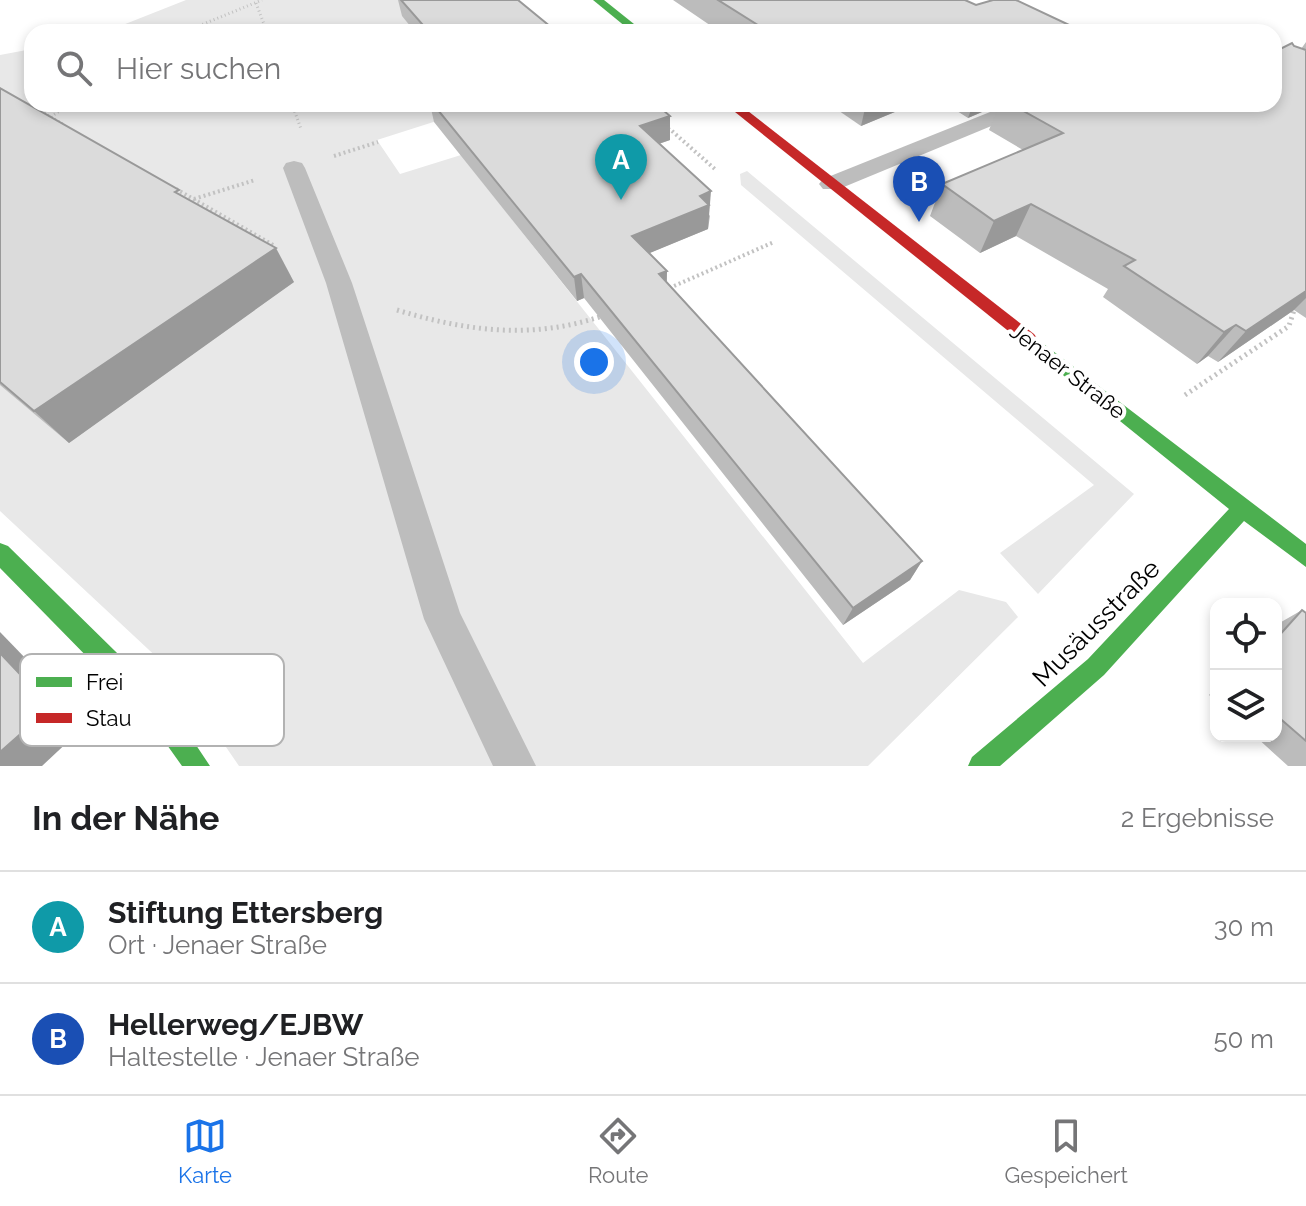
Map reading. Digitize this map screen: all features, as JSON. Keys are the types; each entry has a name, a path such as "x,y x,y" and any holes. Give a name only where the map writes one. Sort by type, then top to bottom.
{"main road":[{"path":"598,0 629,24"},
{"name":"Jenaer Straße","path":"741,112 1306,557"},
{"name":"Musäusstraße","path":"981,766 1096,667 1242,509"},
{"path":"0,553 101,654"},
{"path":"183,746 197,766"}],"lane":[{"path":"831,184 1008,112"},
{"path":"294,168 339,283 443,619 515,766"}],"path":[{"path":"204,24 262,0"},
{"path":"256,3 264,24"},
{"path":"41,112 74,131"},
{"path":"51,117 58,112"},
{"path":"658,119 716,170"},
{"path":"330,157 378,142"},
{"path":"194,199 256,180"},
{"path":"168,185 276,247"},
{"path":"663,291 774,242"},
{"path":"1138,426 1289,326 1294,310 1306,301"},
{"path":"393,309 438,323 485,332 540,331 590,321 604,315"}],"shaded area":[{"path":"186,0 507,0 519,24 125,24"},
{"path":"24,50 24,112 452,112 446,118 377,140 400,174 461,155 863,663 959,590 1006,602 1018,617 868,766 239,766 225,746 284,746 284,654 153,654 0,511 0,55"},
{"path":"747,171 1134,494 1038,594 1000,553 1094,485 741,185 740,174"}],"building":[{"path":"401,0 518,0 547,24 422,24"},
{"path":"718,0 965,0 976,5 993,0 1016,0 1067,24 756,24"},
{"path":"1292,43 1306,50 1306,291 1246,331 1236,325 1224,332 1124,266 1135,260 1031,204 994,221 942,184 1063,133 1025,112 1282,112 1282,48"},
{"path":"0,88 24,102 24,112 42,112 276,248 34,411 0,382"},
{"path":"440,112 665,112 670,116 640,126 711,191 700,196 709,205 632,236 667,271 659,274 922,561 853,608 581,274 574,277"},
{"path":"1302,610 1306,613 1306,741 1282,720 1282,632"},
{"path":"0,653 20,674 20,734 0,752"}],"traffic: fast":[{"path":"598,0 629,24"},
{"path":"1028,338 1306,557"},
{"path":"981,766 1096,667 1242,509"},
{"path":"0,553 101,654"},
{"path":"183,746 197,766"}],"traffic: jam":[{"path":"741,112 1028,338"}],"place":[{"name":"Stiftung Ettersberg","path":"621,200"},
{"name":"Hellerweg/EJBW","path":"919,222"}]}
